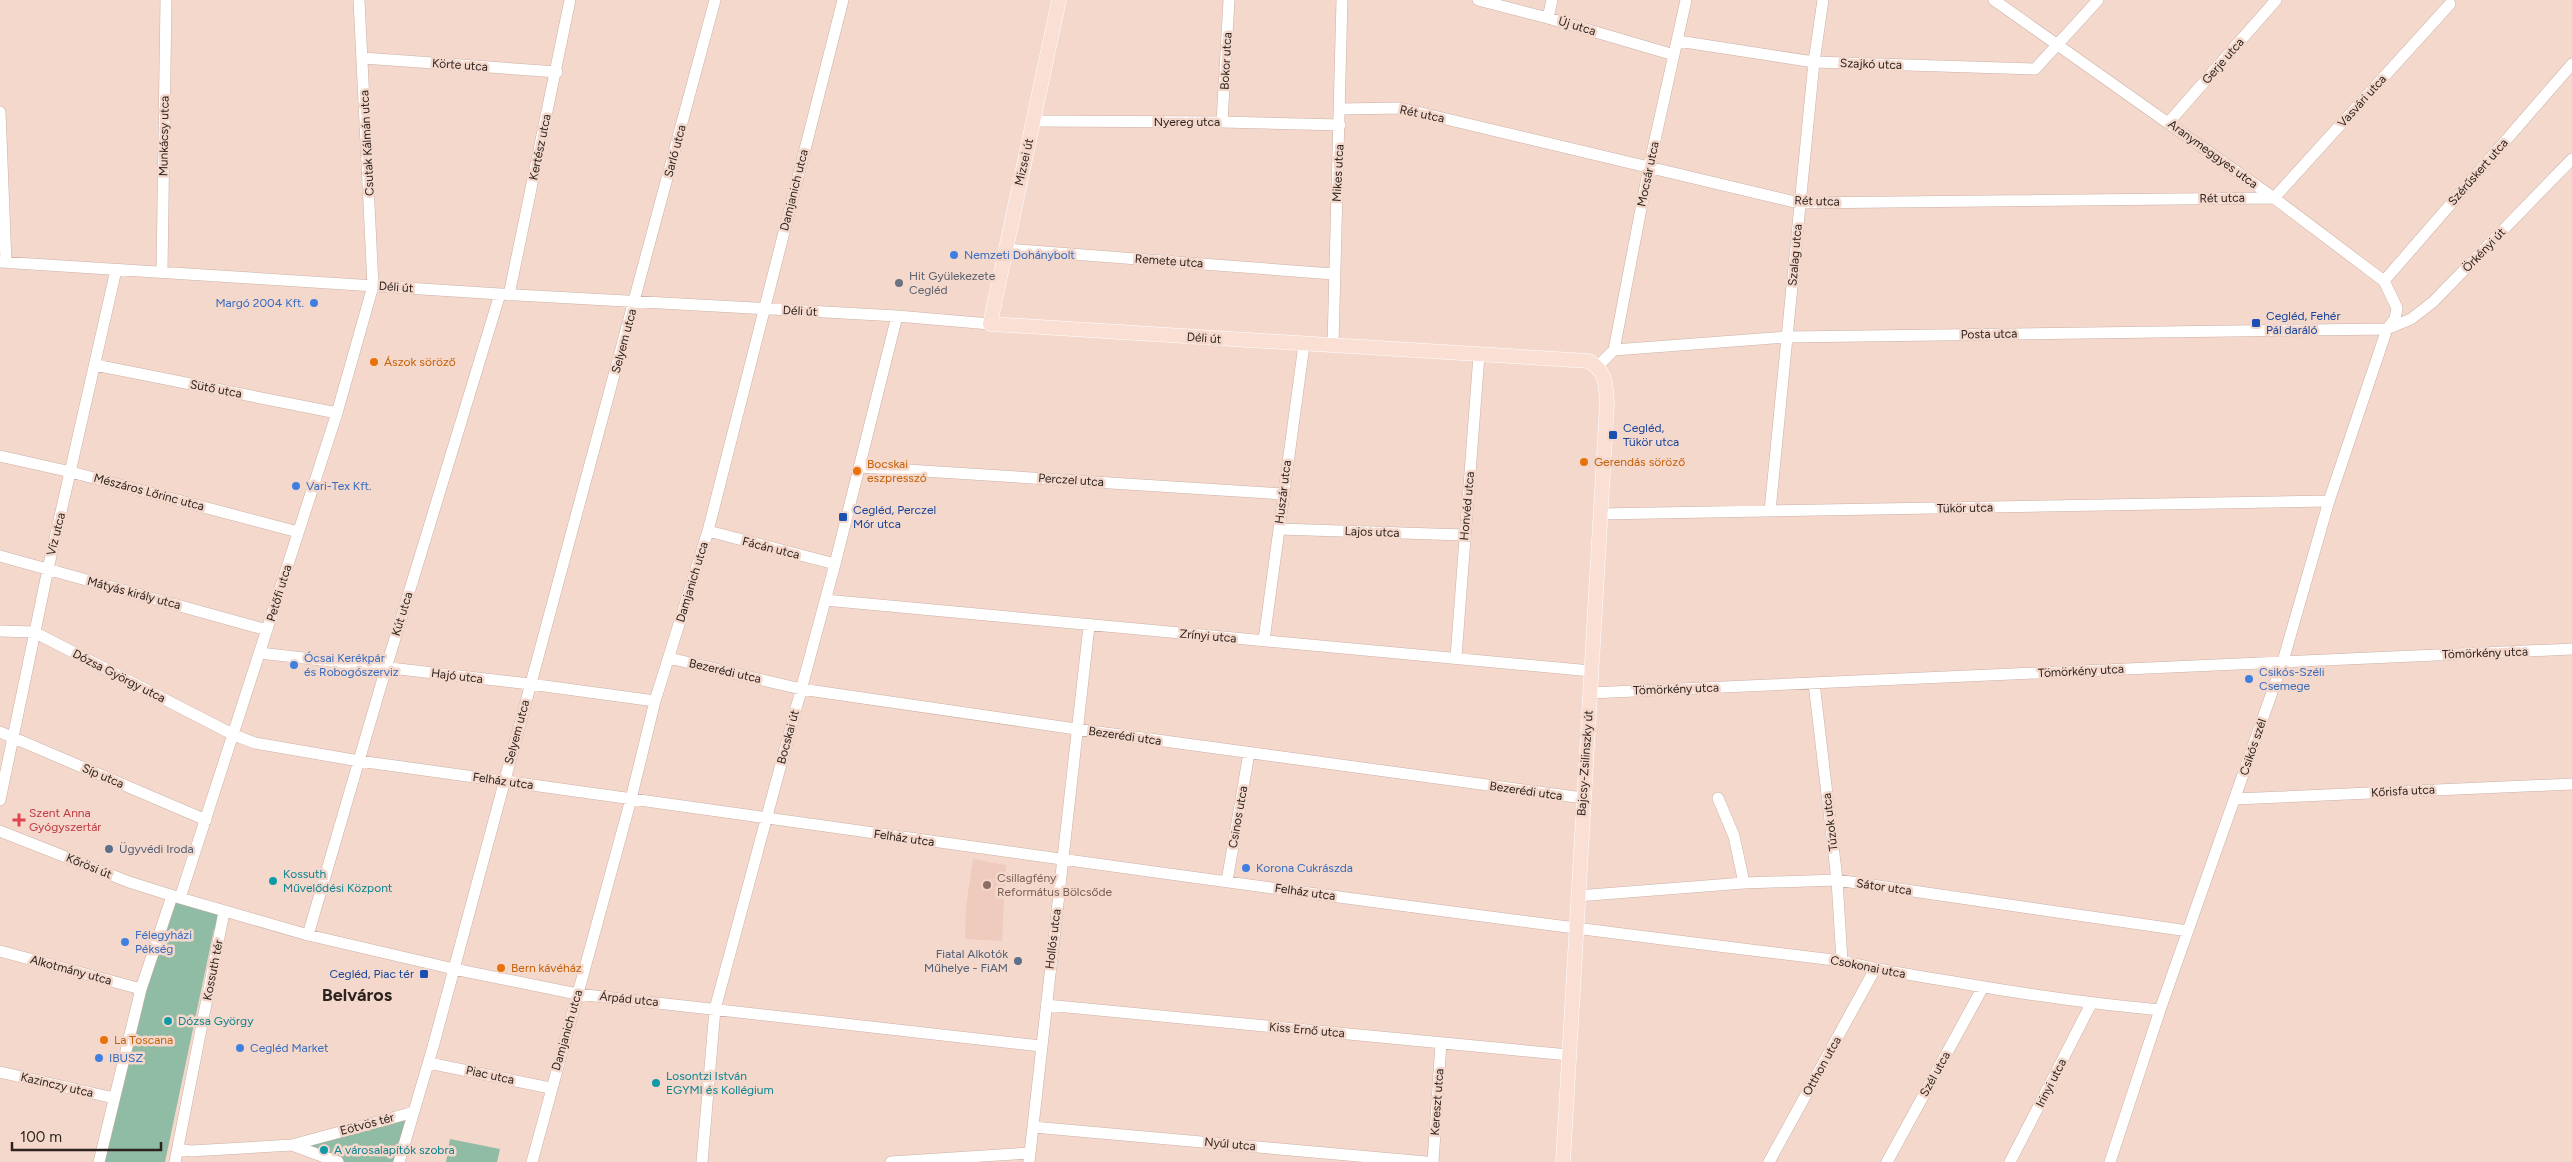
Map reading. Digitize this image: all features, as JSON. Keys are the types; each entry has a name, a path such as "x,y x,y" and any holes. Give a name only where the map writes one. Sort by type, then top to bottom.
{"main road":[{"name":"Mizsei út","path":"990,324 1059,0"},
{"name":"Déli út","path":"990,324 1304,345 1589,361 1598,366"},
{"name":"Bajcsy-Zsilinszky út","path":"1563,1162 1607,403 1604,376 1598,366"}],"street":[{"name":"Munkácsy utca","path":"162,271 166,0"},
{"name":"Csutak Kálmán utca","path":"359,0 373,286"},
{"name":"Kertész utca","path":"504,294 557,72 570,0"},
{"name":"Sarló utca","path":"635,301 715,0"},
{"name":"Damjanich utca","path":"532,1162 550,1088 631,798 655,702 708,532 843,0"},
{"name":"Bokor utca","path":"1222,122 1229,0"},
{"name":"Mikes utca","path":"1332,346 1333,274 1340,125 1342,0"},
{"name":"Új utca","path":"1478,0 1548,18 1674,55"},
{"path":"1548,18 1552,0"},
{"name":"Mocsár utca","path":"1614,350 1649,167 1686,0"},
{"name":"Szalag utca","path":"1770,511 1788,337 1799,203 1814,62 1823,0"},
{"name":"Aranymeggyes utca","path":"1994,0 2056,46 2169,122 2384,281 2397,308 2395,319 2387,329"},
{"name":"Szajkó utca","path":"1678,41 1814,62 2035,69 2098,0"},
{"name":"Gerje utca","path":"2169,122 2276,0"},
{"name":"Vasvári utca","path":"2274,198 2450,4"},
{"name":"Körte utca","path":"363,58 557,72"},
{"name":"Szérűskert utca","path":"2384,281 2572,64"},
{"name":"Rét utca","path":"1340,109 1400,108 1799,203 2274,198"},
{"path":"0,112 3,262"},
{"name":"Nyereg utca","path":"1034,122 1222,122 1340,125"},
{"name":"Örkényi út","path":"2387,329 2411,319 2433,302 2572,159"},
{"name":"Remete utca","path":"1005,249 1333,274"},
{"name":"Déli út","path":"3,262 764,310 897,316 990,324"},
{"name":"Víz utca","path":"0,800 34,632 116,270"},
{"name":"Petőfi utca","path":"176,897 206,820 234,735 336,414 373,286"},
{"name":"Kút utca","path":"308,934 386,668 504,294"},
{"name":"Selyem utca","path":"399,1162 429,1063 635,301"},
{"name":"Bocskai út","path":"702,1162 715,1009 835,564 897,316"},
{"name":"Posta utca","path":"1614,350 1788,337 2387,329"},
{"name":"Csikós szél","path":"2110,1162 2160,1010 2283,661 2329,501 2387,329"},
{"name":"Huszár utca","path":"1264,640 1282,494 1304,345"},
{"path":"1598,366 1614,350"},
{"name":"Honvéd utca","path":"1456,657 1479,354"},
{"name":"Sütő utca","path":"95,365 336,414"},
{"name":"Mészáros Lőrinc utca","path":"0,456 71,472 298,532"},
{"name":"Perczel utca","path":"860,466 1282,494"},
{"name":"Tükör utca","path":"1600,514 2329,501"},
{"name":"Lajos utca","path":"1279,529 1464,535"},
{"name":"Fácán utca","path":"708,532 835,564"},
{"name":"Mátyás király utca","path":"0,556 267,630"},
{"name":"Zrínyi utca","path":"825,600 1088,626 1456,657 1591,671"},
{"name":"Hollós utca","path":"1029,1158 1088,626"},
{"name":"Dózsa György utca","path":"0,631 34,632 234,735"},
{"name":"Tömörkény utca","path":"1590,693 2572,649"},
{"name":"Hajó utca","path":"260,653 530,684 655,702"},
{"name":"Bezerédi utca","path":"669,658 801,689 1076,729 1583,798"},
{"name":"Túzok utca","path":"1814,683 1837,880 1842,961"},
{"name":"Síp utca","path":"0,732 206,820"},
{"name":"Felház utca","path":"234,735 255,743 359,761 631,798 1063,861 1227,881 1576,929"},
{"name":"Csinos utca","path":"1227,881 1249,753"},
{"name":"Kőrisfa utca","path":"2235,799 2572,784"},
{"path":"1718,798 1734,836 1744,883"},
{"name":"Kőrösi út","path":"0,831 129,882 176,897"},
{"name":"Sátor utca","path":"1577,896 1744,883 1837,880 2188,931"},
{"path":"98,1162 141,989 176,897 224,912"},
{"name":"Árpád utca","path":"224,912 454,969 577,994 1041,1046"},
{"name":"Kossuth tér","path":"175,1162 224,912"},
{"name":"Csokonai utca","path":"1576,929 1842,961 1875,969 2091,1004 2160,1010"},
{"name":"Alkotmány utca","path":"0,951 141,989"},
{"name":"Otthon utca","path":"1768,1162 1875,969"},
{"name":"Szél utca","path":"1887,1162 1983,987"},
{"name":"Irinyi utca","path":"2010,1162 2091,1004"},
{"name":"Kiss Ernő utca","path":"1046,1005 1569,1055"},
{"name":"Kereszt utca","path":"1433,1162 1441,1043"},
{"name":"Piac utca","path":"429,1063 550,1088"},
{"name":"Kazinczy utca","path":"0,1072 114,1098"},
{"name":"Eötvös tér","path":"178,1148 191,1151 292,1145 414,1112"},
{"name":"Nyúl utca","path":"1033,1127 1426,1162"},
{"name":"Eötvös tér","path":"292,1145 338,1162"},
{"path":"892,1162 1029,1158"}],"shaded area":[{"name":"Csillagfény Református Bölcsőde","path":"973,859 1006,865 1002,941 965,939 966,906"}],"green space":[{"path":"172,896 224,912 220,934 214,929 165,1162 99,1162"},
{"path":"411,1114 396,1162 343,1162 299,1146"},
{"path":"450,1139 500,1149 497,1162 446,1162"}],"place":[{"name":"Nemzeti Dohánybolt","path":"954,255"},
{"name":"Hit Gyülekezete Cegléd","path":"899,283"},
{"name":"Margó 2004 Kft.","path":"314,303"},
{"name":"Cegléd, Fehér Pál daráló","path":"2256,323"},
{"name":"Ászok söröző","path":"374,362"},
{"name":"Cegléd, Tükör utca","path":"1613,435"},
{"name":"Gerendás söröző","path":"1584,462"},
{"name":"Bocskai eszpresszó","path":"857,471"},
{"name":"Vari-Tex Kft.","path":"296,486"},
{"name":"Cegléd, Perczel Mór utca","path":"843,517"},
{"name":"Ócsai Kerékpár és Robogószerviz","path":"294,665"},
{"name":"Csikós-Széli Csemege","path":"2249,679"},
{"name":"Szent Anna Gyógyszertár","path":"19,820"},
{"name":"Ügyvédi Iroda","path":"109,849"},
{"name":"Korona Cukrászda","path":"1246,868"},
{"name":"Kossuth Művelődési Központ","path":"273,881"},
{"name":"Csillagfény Református Bölcsőde","path":"987,885"},
{"name":"Félegyházi Pékség","path":"125,942"},
{"name":"Fiatal Alkotók Műhelye - FiAM","path":"1018,961"},
{"name":"Bern kávéház","path":"501,968"},
{"name":"Cegléd, Piac tér","path":"424,974"},
{"name":"Dózsa György","path":"168,1021"},
{"name":"La Toscana","path":"104,1040"},
{"name":"Cegléd Market","path":"240,1048"},
{"name":"IBUSZ","path":"99,1058"},
{"name":"Losontzi István EGYMI és Kollégium","path":"656,1083"},
{"name":"A városalapítók szobra","path":"324,1150"}],"district":[{"name":"Belváros","path":"357,995"}]}
